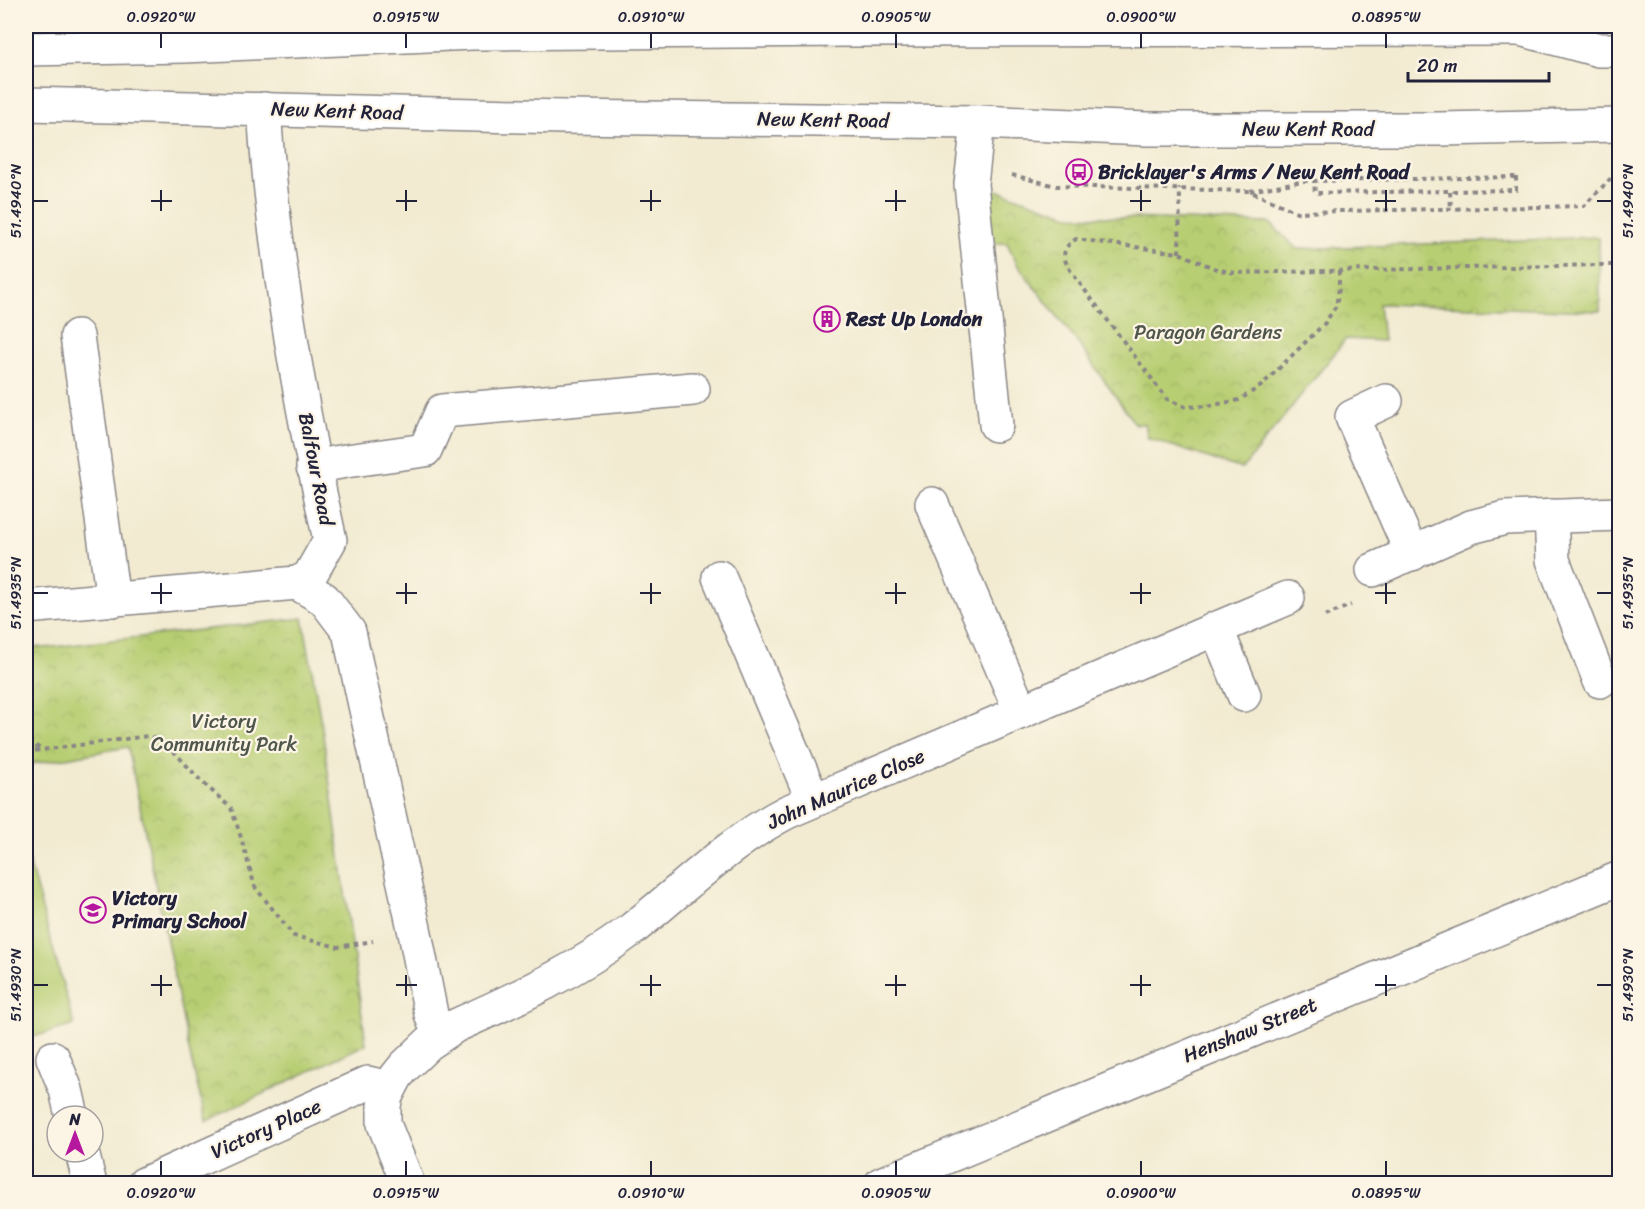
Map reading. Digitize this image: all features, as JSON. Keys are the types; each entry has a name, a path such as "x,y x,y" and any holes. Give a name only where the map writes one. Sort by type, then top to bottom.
{"main road":[{"path":"26,49 185,46 597,28 1524,27 1609,50"},
{"name":"New Kent Road","path":"26,104 563,117 978,122 1147,129 1440,129 1620,124"},
{"name":"Balfour Road","path":"264,109 267,158 282,279 314,467 330,540 309,577 297,583"},
{"path":"978,122 971,184 996,425"},
{"path":"77,336 113,600"},
{"path":"314,467 425,450 442,411 693,389"},
{"path":"1386,401 1352,417 1412,554"},
{"path":"932,504 1021,712"},
{"path":"1373,570 1471,527 1504,518 1620,514"},
{"path":"1551,516 1552,560 1600,681"},
{"path":"719,578 813,800"},
{"path":"26,607 297,583 324,599 349,632 415,933 430,1014 442,1034"},
{"name":"John Maurice Close","path":"390,1088 404,1067 442,1034 541,986 572,968 628,931 738,842 767,822 813,800 1288,598"},
{"path":"1216,628 1244,695"},
{"name":"Henshaw Street","path":"881,1184 1620,878"},
{"path":"53,1058 69,1104"},
{"name":"Victory Place","path":"144,1184 368,1083 390,1088"},
{"path":"390,1088 384,1106 384,1124 408,1184"},
{"path":"85,1164 90,1184"}],"path":[{"path":"973,166 1056,186 1249,191 1303,180 1516,177 1516,190 1315,193 1314,180"},
{"path":"1249,191 1297,212 1584,206 1616,173 1620,172"},
{"path":"1179,253 1180,188"},
{"path":"1450,192 1451,209"},
{"path":"1340,271 1340,289 1336,306 1325,323 1261,386 1239,400 1208,406 1186,407 1167,399 1072,273 1066,264 1064,252 1068,244 1077,239 1179,253 1216,269 1235,273 1620,265"},
{"path":"26,731 31,742 41,749"},
{"path":"26,752 148,736 166,743 201,781 231,808 255,887 294,936 338,947 415,933"}],"green space":[{"name":"Paragon Gardens","path":"988,187 1072,216 1270,223 1297,249 1599,237 1600,311 1379,304 1383,341 1346,339 1242,469 1148,438 1145,424 1135,424 1077,342 1017,264 1007,243 988,244"},
{"name":"Victory Community Park","path":"303,618 322,728 366,1044 206,1121 190,1055 128,747 26,765 26,646 45,648"},
{"path":"26,851 74,1025 26,1039"}],"place":[{"name":"Bricklayer's Arms / New Kent Road","path":"1079,172"},
{"name":"Rest Up London","path":"827,319"},
{"name":"Victory Primary School","path":"93,910"}]}
